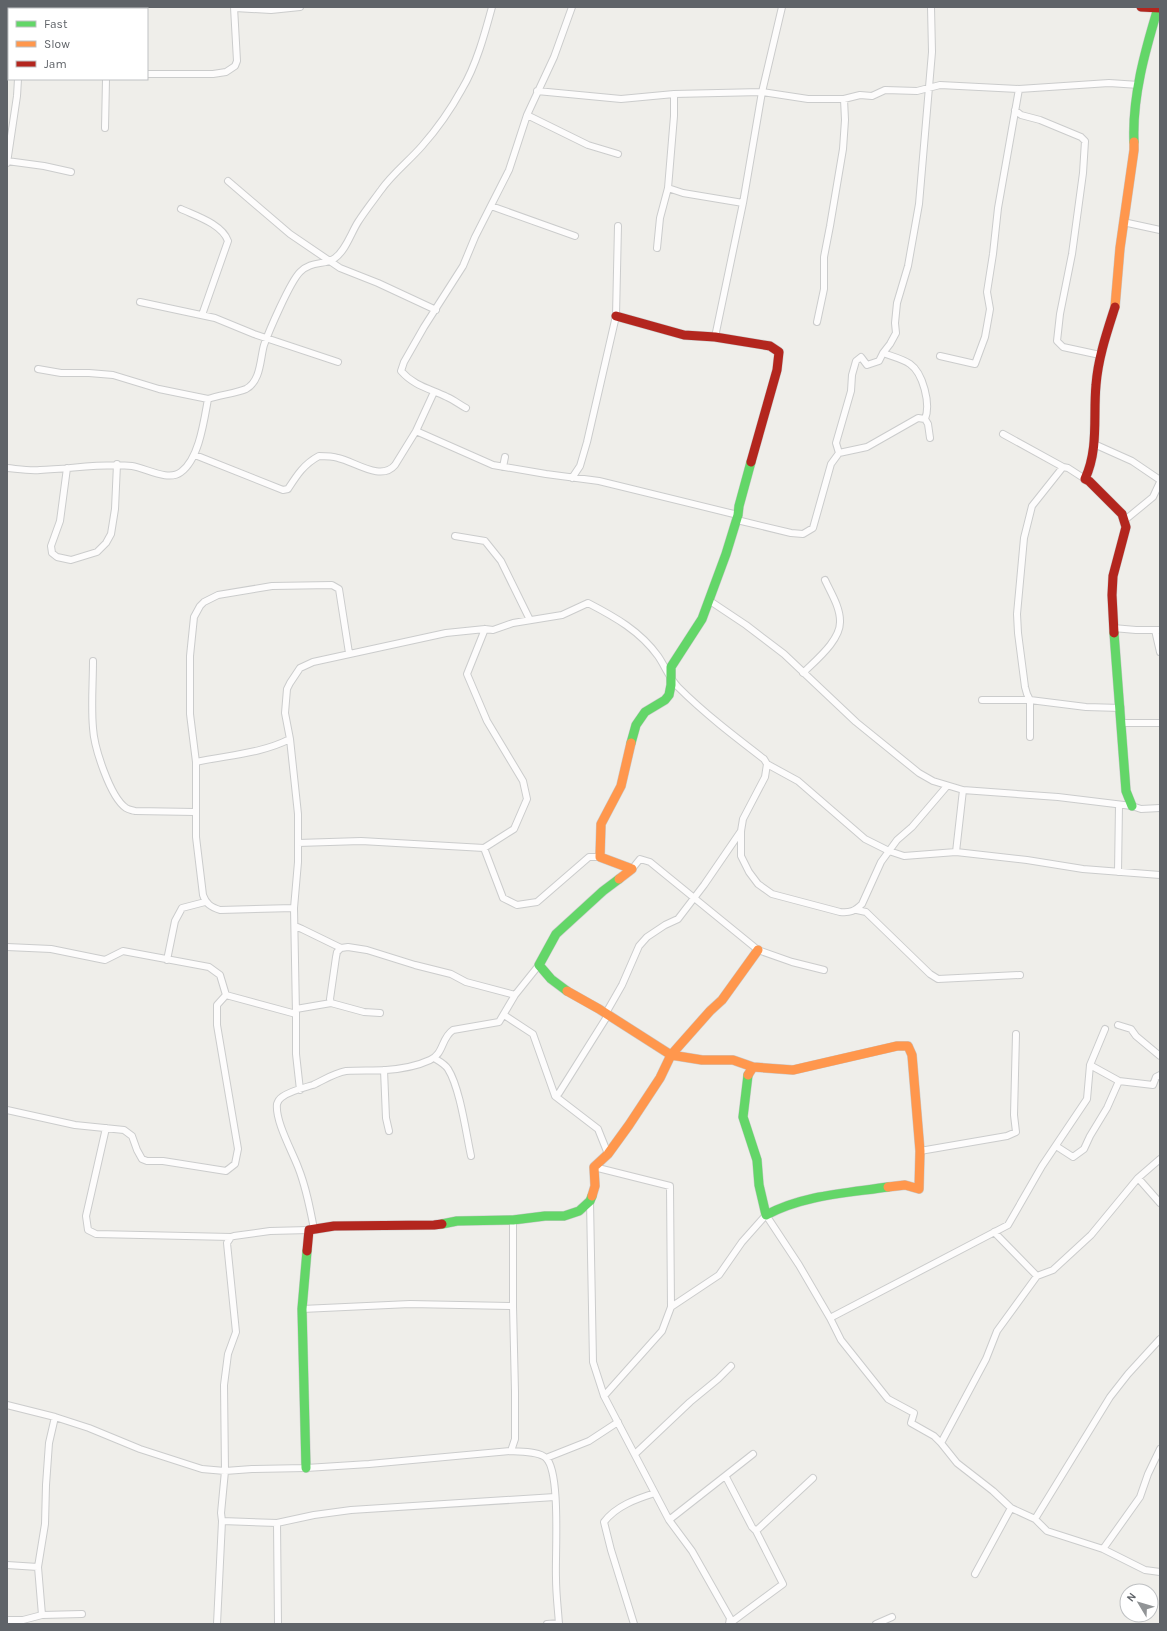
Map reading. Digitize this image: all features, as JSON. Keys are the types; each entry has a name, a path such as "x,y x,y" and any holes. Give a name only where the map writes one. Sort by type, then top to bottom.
{"street":[{"path":"148,74 213,74 226,72 235,66 237,61 234,8 271,10 300,7"},
{"path":"38,369 61,373 89,372 113,375 159,389 208,400 246,389 254,381 259,370 267,339 284,300 299,273 311,264 328,261 335,258 340,253 357,223 383,186 422,146 442,121 462,89 485,31 492,7"},
{"path":"466,408 448,397 419,385 406,377 401,371 404,362 424,327 463,266 475,237 509,170 527,115 554,56 572,7"},
{"path":"715,337 743,203 762,92 782,7"},
{"path":"839,453 836,443 856,362 861,357 867,365 880,361 883,352 890,344 896,333 895,323 897,303 908,266 919,204 932,52 930,7"},
{"path":"1085,479 1091,466 1094,444 1096,385 1100,355 1115,305 1123,222 1134,150 1133,121 1145,51 1159,8 1141,7"},
{"path":"18,80 7,162 44,166 71,172"},
{"path":"105,128 106,80"},
{"path":"537,91 622,99 674,94 762,92 808,99 844,99 860,95 872,96 886,90 917,91 940,85 1018,89 1109,83 1139,85"},
{"path":"940,356 975,364 985,337 990,309 987,292 998,208 1018,89"},
{"path":"657,248 660,218 668,188 674,94"},
{"path":"817,322 824,289 824,257 843,149 846,120 844,99"},
{"path":"1014,110 1021,115 1040,120 1081,137 1085,141 1083,173 1072,254 1060,314 1057,341 1063,347 1100,355"},
{"path":"527,115 588,145 618,154"},
{"path":"228,181 290,234 328,261 340,268 378,283 436,310"},
{"path":"668,188 683,193 743,203"},
{"path":"491,206 575,236"},
{"path":"181,209 220,229 227,237 228,241 202,315"},
{"path":"1123,222 1160,230"},
{"path":"572,478 580,466 587,442 616,316 618,226"},
{"path":"140,302 215,318 267,339 338,362"},
{"path":"600,857 601,824 621,786 636,725 645,712 665,700 670,694 671,667 699,626 710,601 737,517 777,370 779,352 770,346 715,337 684,335 616,316"},
{"path":"883,352 910,364 922,379 928,412 925,419"},
{"path":"194,455 283,490 288,489 294,478 304,467 319,456 340,458 360,467 384,472 391,469 416,431 434,392"},
{"path":"7,468 38,470 117,464 141,467 160,475 172,476 180,474 194,455 203,426 208,400"},
{"path":"416,431 493,465 599,481 737,517 791,533 803,534 813,528 831,464 839,453 867,448 918,418 925,419"},
{"path":"925,419 928,424 930,438"},
{"path":"1003,434 1063,467 1068,468 1085,479 1122,514 1125,520 1124,538 1113,576 1113,628 1121,708 1126,791 1132,806"},
{"path":"1094,444 1132,461 1160,481 1154,497 1125,520"},
{"path":"503,467 505,457"},
{"path":"67,468 60,521 51,546 52,553 56,557 71,560 97,552 106,543 111,534 115,509 117,464"},
{"path":"1030,737 1030,700 1025,687 1017,614 1024,538 1032,506 1063,467"},
{"path":"455,536 485,541 501,562 530,620"},
{"path":"803,672 832,643 838,632 840,622 834,599 825,580"},
{"path":"294,908 220,910 205,902 202,895 198,866 195,812 196,762 190,714 190,656 194,617 204,602 218,595 272,586 336,586 339,589 349,653"},
{"path":"710,601 746,624 784,654 856,722 918,773 933,781 963,790 1058,797 1119,804 1141,809 1160,808"},
{"path":"300,1090 296,1054 294,908 298,843 298,814 285,704 287,690 300,668 313,662 349,653 385,647 446,632 485,629 493,630 512,623 562,615 588,603 620,620 636,632 658,656 670,679 767,764 798,781 865,839 889,851 904,856 956,852 1027,860 1083,869 1160,875"},
{"path":"1113,628 1157,630 1160,652"},
{"path":"298,843 361,841 484,848 514,829 527,799 523,781 487,721 467,674 485,629"},
{"path":"93,661 93,728 95,746 109,783 120,803 129,810 145,812 195,812"},
{"path":"982,700 1030,700 1086,707 1121,708"},
{"path":"1122,723 1160,723"},
{"path":"196,762 250,754 278,745 290,739"},
{"path":"767,764 765,777 744,819 741,856 749,872 758,884 772,894 840,912 849,913 857,910 862,904 875,873 889,851 947,786"},
{"path":"956,852 963,790"},
{"path":"1118,872 1119,804"},
{"path":"555,1096 559,1093 608,1015 606,1013 625,978 639,946 647,937 678,919 742,831"},
{"path":"484,848 504,898 517,905 537,902 589,857 600,857 632,869"},
{"path":"306,1468 302,1309 312,1229 301,1174 281,1126 277,1106 278,1101 282,1096 346,1072 384,1070 414,1065 434,1058 439,1053 447,1034 453,1030 499,1022 515,995 539,965 556,934 603,891 632,869 640,859 650,862 758,950 792,962 824,970"},
{"path":"167,960 175,921 182,908 205,902"},
{"path":"857,910 866,912 930,974 938,979 1020,975"},
{"path":"295,926 302,928 341,948 348,947 367,950 415,965 451,974 466,982 515,995"},
{"path":"7,947 51,949 105,960 124,951 213,969 220,975 226,995"},
{"path":"331,1003 330,999 336,957 337,952 341,948"},
{"path":"594,1167 608,1154 660,1078 671,1055 710,1011 722,1000 758,950"},
{"path":"539,965 551,979 571,994 606,1013 671,1055 702,1060 733,1060 753,1067 794,1070 897,1046 908,1046 912,1055 920,1151 919,1188 905,1185 813,1198 777,1209 766,1215 742,1242 719,1275 671,1306"},
{"path":"226,995 296,1012 331,1003 364,1012 380,1013"},
{"path":"7,1110 75,1125 124,1130 132,1136 142,1159 147,1161 162,1161 226,1171 235,1164 238,1149 217,1025 217,1005 226,995"},
{"path":"504,1015 533,1034 555,1096 598,1129 608,1154"},
{"path":"1118,1025 1131,1029 1136,1036 1160,1056"},
{"path":"830,1318 1008,1225 1042,1166 1087,1099 1090,1065 1105,1029"},
{"path":"920,1151 1006,1136 1016,1132 1014,1115 1016,1034"},
{"path":"434,1058 443,1064 448,1070 456,1087 472,1156"},
{"path":"1090,1065 1119,1081 1153,1085 1156,1077 1160,1075"},
{"path":"753,1067 748,1073 743,1117 757,1160 759,1185 766,1215 799,1265 841,1340 888,1399 914,1413 911,1423 934,1436 957,1463 993,1491 1011,1508 1035,1519 1046,1531 1103,1549 1145,1570 1160,1572"},
{"path":"384,1070 386,1118 389,1131"},
{"path":"1056,1146 1073,1157 1084,1148 1107,1108 1119,1081"},
{"path":"106,1128 86,1216 88,1230 96,1234 231,1237 270,1231 312,1229 334,1226 434,1225 457,1221 513,1220 545,1216 564,1216 579,1211 590,1201"},
{"path":"941,1443 986,1359 997,1331 1037,1276 1053,1270 1091,1235 1138,1178 1160,1159"},
{"path":"594,1167 595,1186 590,1201 593,1362 604,1396 669,1520 692,1551 730,1618 729,1624"},
{"path":"594,1167 670,1186 671,1306 662,1331 604,1396"},
{"path":"1138,1178 1160,1203"},
{"path":"511,1451 515,1439 512,1306 513,1220"},
{"path":"994,1232 1037,1276"},
{"path":"217,1624 222,1521 221,1513 225,1472 224,1385 228,1354 236,1332 227,1247 227,1243 231,1237"},
{"path":"302,1309 410,1304 512,1306"},
{"path":"1035,1519 1110,1397 1128,1374 1160,1339"},
{"path":"635,1454 731,1366"},
{"path":"7,1405 55,1417 89,1428 164,1458 202,1469 225,1472 252,1469 306,1468 369,1464 511,1451 539,1454 546,1458 551,1467 555,1497 556,1579 559,1624 546,1624"},
{"path":"42,1615 38,1567 45,1524 49,1443 55,1417"},
{"path":"546,1458 589,1441 618,1422"},
{"path":"1103,1549 1140,1497 1148,1474 1160,1449"},
{"path":"669,1520 726,1477 753,1454"},
{"path":"726,1477 784,1584 729,1624"},
{"path":"756,1531 813,1478"},
{"path":"634,1624 604,1522 616,1511 636,1499 655,1493"},
{"path":"222,1521 277,1523 314,1515 351,1510 555,1497"},
{"path":"975,1574 1011,1508"},
{"path":"277,1523 278,1624"},
{"path":"7,1565 38,1567"},
{"path":"7,1620 23,1622 42,1615 82,1614"},
{"path":"876,1624 892,1617"}],"traffic: fast":[{"path":"1134,142 1135,108 1140,74 1158,8"},
{"path":"631,743 636,725 645,712 665,700 669,695 671,685 671,667 702,619 726,554 738,515 751,462"},
{"path":"1114,633 1126,791 1132,806"},
{"path":"567,991 551,979 539,965 556,934 603,891 619,879"},
{"path":"748,1075 743,1117 757,1160 759,1185 766,1215 780,1208 810,1199 841,1193 888,1187"},
{"path":"442,1224 457,1221 513,1220 545,1216 564,1216 579,1211 590,1201 592,1196"},
{"path":"306,1468 302,1309 307,1251"}],"traffic: slow":[{"path":"1115,307 1120,248 1134,142"},
{"path":"619,879 632,869 600,857 601,824 621,786 631,743"},
{"path":"592,1196 595,1186 594,1167 608,1154 629,1125 660,1078 671,1055 710,1011 722,1000 758,950"},
{"path":"567,991 599,1009 671,1055 702,1060 733,1060 753,1067 748,1075"},
{"path":"753,1067 793,1070 897,1046 908,1046 912,1055 920,1151 919,1189 905,1185 888,1187"}],"traffic: jam":[{"path":"1141,7 1160,8"},
{"path":"1114,633 1112,595 1113,576 1126,527 1122,514 1089,481 1085,479 1094,444 1097,375 1103,345 1115,307"},
{"path":"616,316 684,335 715,337 770,346 779,352 777,370 751,462"},
{"path":"307,1251 309,1230 334,1226 442,1224"}]}
